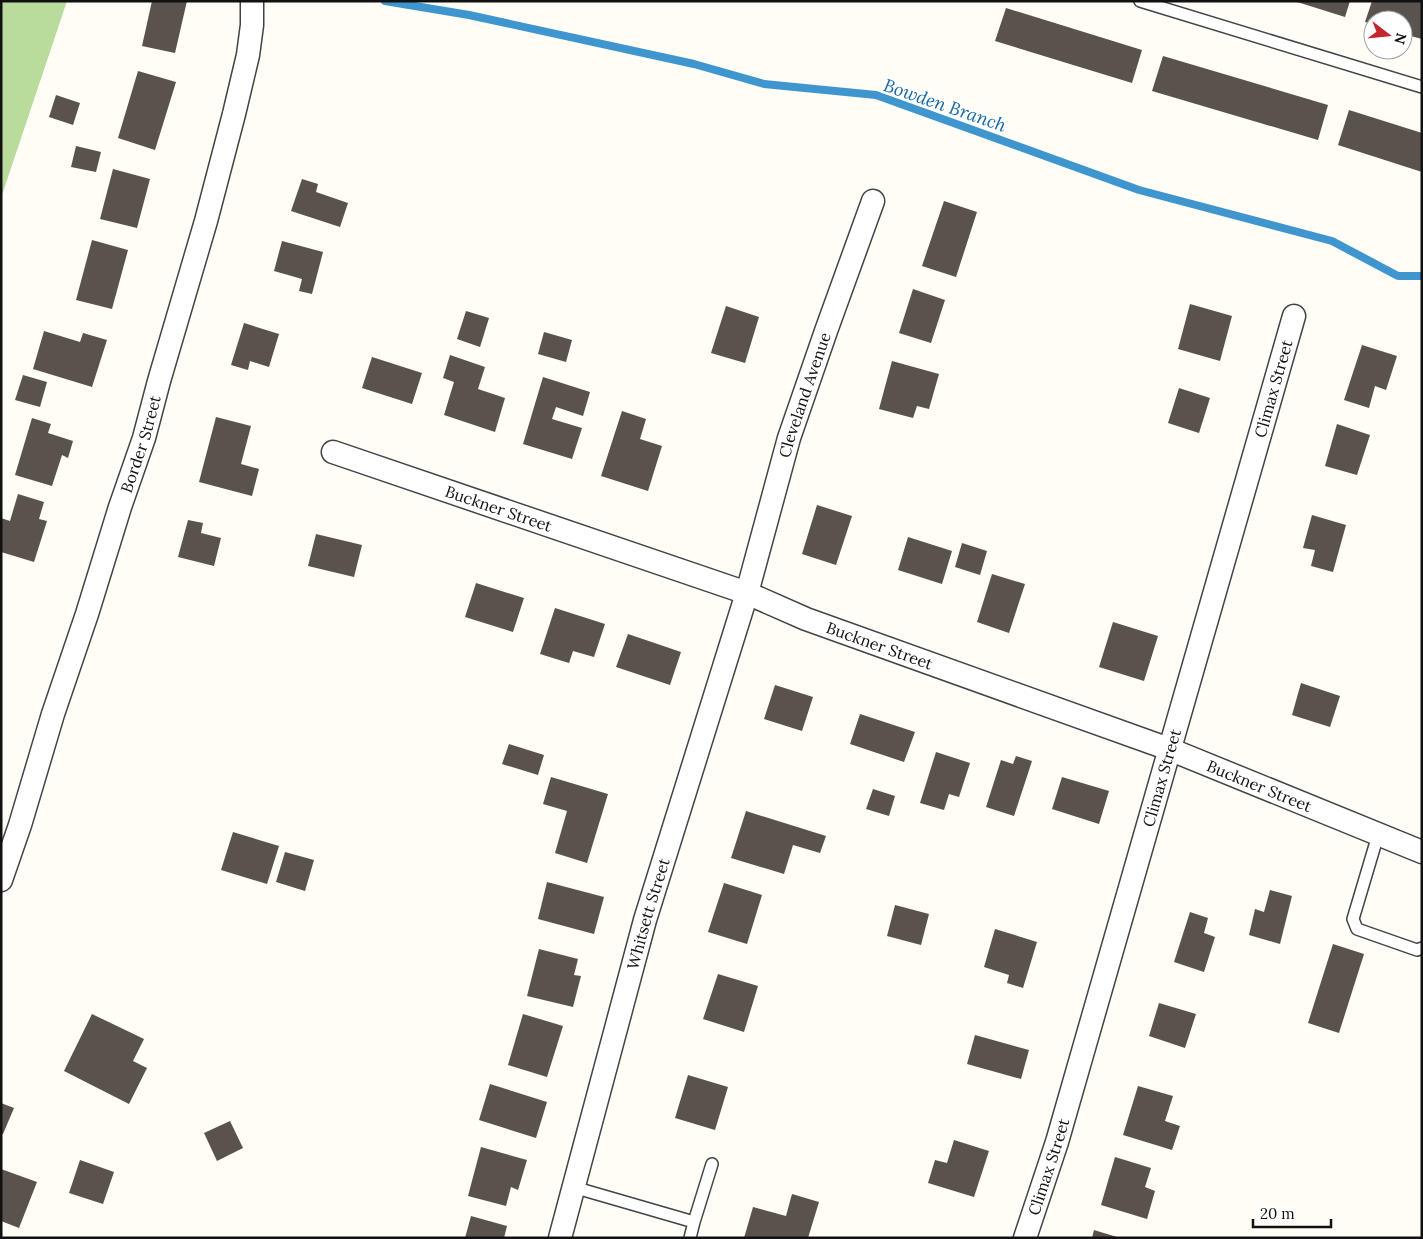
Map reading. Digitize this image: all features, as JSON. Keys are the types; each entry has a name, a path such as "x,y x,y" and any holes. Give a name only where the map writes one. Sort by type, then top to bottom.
{"street":[{"name":"Border Street","path":"1,880 120,507 144,438 190,278 246,64 252,25 252,1"},
{"name":"Cleveland Avenue","path":"747,593 789,438 873,201"},
{"name":"Climax Street","path":"1025,1238 1057,1142 1294,316"},
{"name":"Buckner Street","path":"333,452 747,593 806,619 1169,749 1422,852"},
{"name":"Whitsett Street","path":"560,1238 645,920 747,593"}],"lane":[{"path":"1140,1 1422,87"},
{"path":"1378,835 1353,919 1357,929 1417,950 1422,948"},
{"path":"690,1238 712,1164"},
{"path":"573,1187 694,1222"}],"green space":[{"path":"1,1 67,1 1,198"}],"building":[{"path":"152,1 187,1 175,53 142,46"},
{"path":"1294,1 1350,1 1345,17"},
{"path":"1372,1 1422,1 1422,39 1413,37 1413,10 1369,10"},
{"path":"1006,8 1142,50 1132,83 995,41"},
{"path":"1163,56 1328,105 1318,140 1152,91"},
{"path":"138,71 176,82 155,150 118,138"},
{"path":"56,95 80,103 73,125 49,117"},
{"path":"1349,110 1422,133 1422,172 1338,145"},
{"path":"76,146 101,152 96,172 71,167"},
{"path":"113,169 150,179 137,228 100,219"},
{"path":"302,179 318,184 316,192 348,203 340,227 291,211"},
{"path":"944,201 977,212 956,277 922,266"},
{"path":"92,240 128,250 112,309 76,300"},
{"path":"282,241 323,252 312,294 299,291 302,279 274,271"},
{"path":"913,289 945,300 931,343 899,333"},
{"path":"1190,304 1232,316 1220,361 1178,349"},
{"path":"726,306 759,317 745,363 711,353"},
{"path":"466,311 489,318 480,347 457,339"},
{"path":"244,323 279,334 269,367 250,361 248,370 231,365"},
{"path":"44,331 80,342 83,333 107,340 92,387 33,369"},
{"path":"544,332 572,340 566,362 538,354"},
{"path":"1362,345 1397,356 1386,390 1375,386 1369,408 1344,400"},
{"path":"450,355 485,367 478,389 505,398 495,432 444,415 454,382 443,378"},
{"path":"372,357 422,373 412,404 362,388"},
{"path":"892,361 939,374 929,409 917,406 913,418 879,409"},
{"path":"23,375 47,382 40,407 15,400"},
{"path":"543,377 590,392 583,416 556,407 552,419 582,428 572,459 523,444"},
{"path":"1179,388 1210,398 1199,433 1168,423"},
{"path":"622,411 646,419 640,439 662,446 648,491 601,476"},
{"path":"216,417 251,426 241,464 259,469 252,496 199,482"},
{"path":"32,418 51,424 48,433 73,441 68,458 62,455 52,486 15,475"},
{"path":"1337,424 1370,435 1357,475 1325,466"},
{"path":"18,494 44,502 39,519 47,521 34,562 1,552 1,518 10,521"},
{"path":"817,505 852,516 836,565 802,554"},
{"path":"1312,515 1346,525 1333,572 1311,566 1315,550 1303,548"},
{"path":"188,520 203,523 201,533 221,538 214,566 178,557"},
{"path":"316,534 362,545 354,577 308,566"},
{"path":"908,537 952,551 942,584 898,570"},
{"path":"962,543 987,551 980,575 955,567"},
{"path":"992,574 1025,584 1009,633 977,622"},
{"path":"476,583 524,598 513,632 465,617"},
{"path":"555,608 605,624 594,657 573,651 569,663 540,654"},
{"path":"1113,622 1158,636 1144,681 1099,667"},
{"path":"628,634 681,652 670,685 616,667"},
{"path":"1301,683 1340,696 1330,727 1292,715"},
{"path":"775,685 813,697 802,731 764,719"},
{"path":"860,714 915,732 904,762 850,744"},
{"path":"509,744 544,755 538,775 502,764"},
{"path":"936,752 970,763 959,797 949,794 944,810 920,803"},
{"path":"1016,756 1032,761 1014,816 986,807 1001,760 1013,764"},
{"path":"551,777 608,794 587,863 555,853 567,811 543,804"},
{"path":"1062,777 1109,791 1099,824 1052,809"},
{"path":"873,789 895,796 889,816 866,809"},
{"path":"746,811 826,836 820,853 793,845 784,874 731,858"},
{"path":"233,832 279,846 267,884 221,870"},
{"path":"285,852 314,860 305,891 276,882"},
{"path":"547,882 604,897 594,934 538,919"},
{"path":"724,883 762,895 747,944 708,932"},
{"path":"1270,890 1292,896 1280,944 1249,935 1255,909 1264,912"},
{"path":"895,905 929,914 921,945 887,936"},
{"path":"1190,912 1208,918 1204,933 1215,937 1204,972 1174,962"},
{"path":"995,929 1037,942 1023,988 1007,983 1009,975 984,967"},
{"path":"1333,944 1364,954 1339,1033 1308,1023"},
{"path":"539,949 578,959 574,975 581,976 573,1007 527,996"},
{"path":"718,974 758,986 744,1032 703,1019"},
{"path":"1159,1003 1196,1014 1185,1048 1149,1036"},
{"path":"92,1014 144,1039 133,1061 147,1068 129,1104 64,1071"},
{"path":"523,1014 563,1026 547,1077 508,1065"},
{"path":"975,1035 1029,1050 1021,1079 967,1064"},
{"path":"688,1075 728,1087 715,1130 675,1118"},
{"path":"490,1084 547,1102 536,1138 479,1120"},
{"path":"1138,1086 1173,1096 1165,1121 1180,1126 1172,1150 1123,1135"},
{"path":"1,1103 14,1108 3,1134 1,1134"},
{"path":"230,1121 243,1148 217,1161 204,1133"},
{"path":"954,1140 989,1151 974,1197 928,1183 935,1160 947,1163"},
{"path":"481,1147 527,1160 518,1190 511,1187 506,1206 468,1196"},
{"path":"1115,1157 1151,1168 1145,1187 1155,1191 1147,1219 1101,1205"},
{"path":"80,1160 114,1172 103,1204 69,1193"},
{"path":"1,1169 37,1182 19,1228 1,1221"},
{"path":"792,1194 819,1202 808,1238 744,1238 753,1207 786,1216"},
{"path":"471,1216 507,1226 504,1238 465,1238"},
{"path":"1094,1230 1117,1237 1117,1238 1092,1238"}],"waterway":[{"name":"Bowden Branch","path":"385,1 469,15 694,64 764,84 876,95 1139,190 1332,241 1398,276 1422,276"}]}
